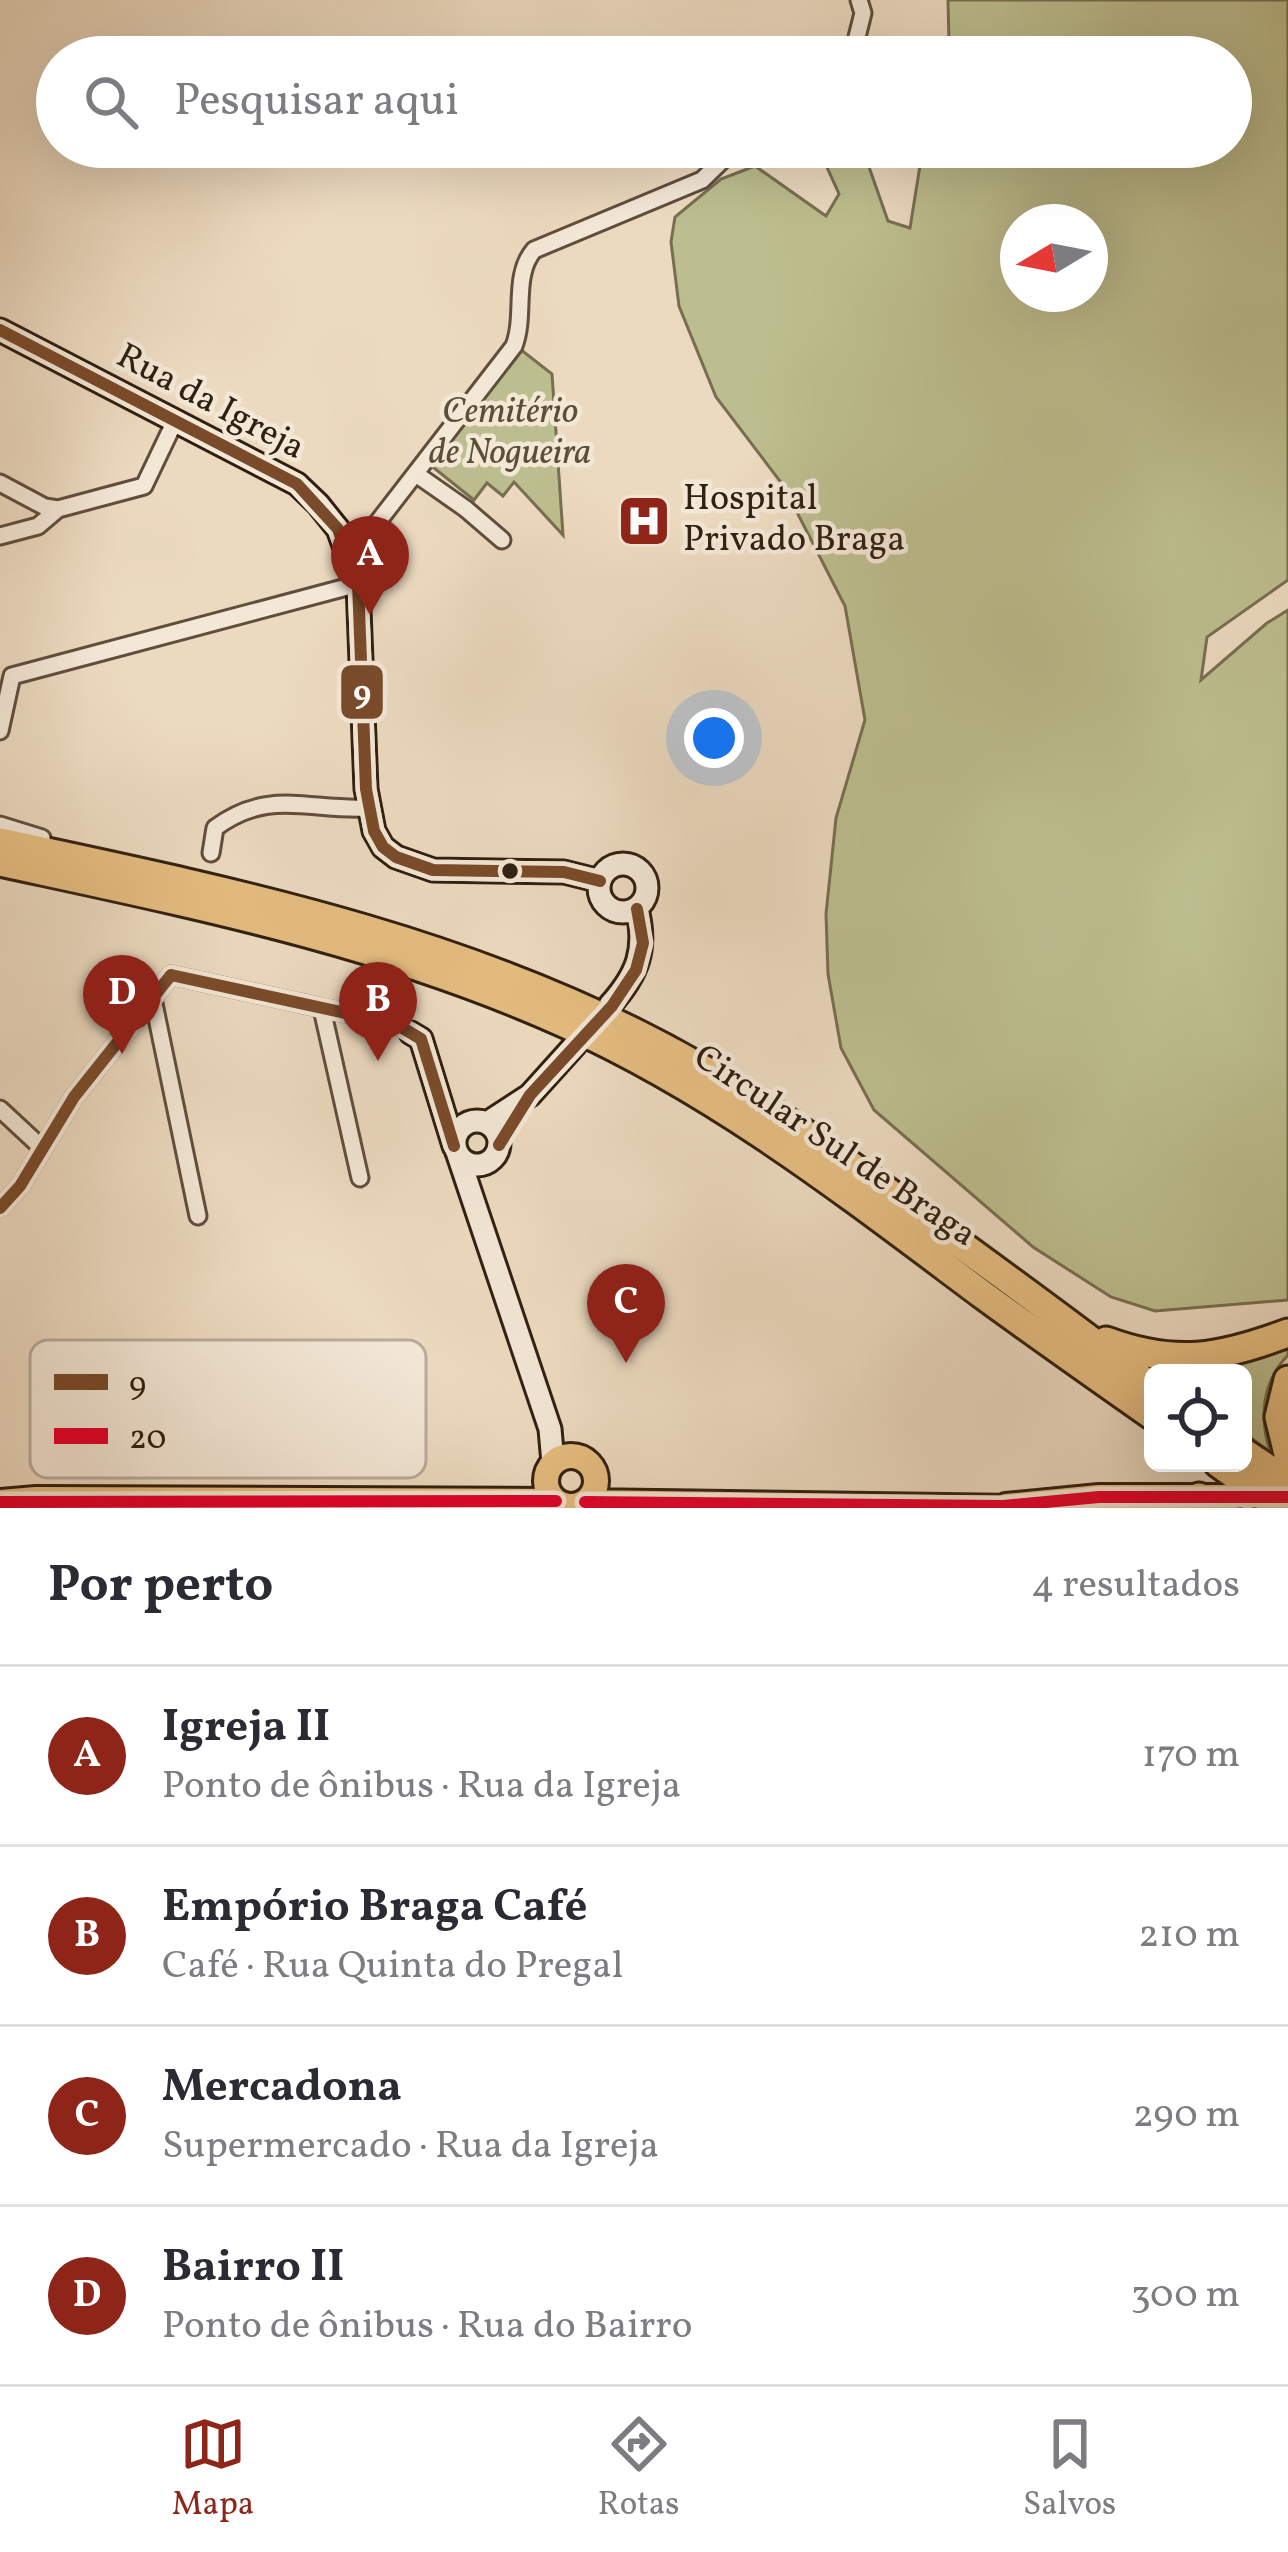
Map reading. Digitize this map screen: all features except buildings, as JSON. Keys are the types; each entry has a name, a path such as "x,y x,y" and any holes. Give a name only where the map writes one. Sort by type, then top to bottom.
{"highway":[{"path":"0,842 100,870"},
{"path":"0,862 100,870"},
{"name":"Circular Sul de Braga","path":"100,870 279,903 394,936 507,977 661,1047 825,1147 1144,1381"},
{"name":"Circular Sul de Braga","path":"100,870 372,950 486,989 610,1045 703,1096 810,1165 1144,1409"},
{"path":"1081,1331 1132,1350 1182,1359 1224,1354 1288,1333"},
{"path":"1288,1380 1279,1417 1288,1454"},
{"path":"1252,1458 1288,1482"},
{"path":"1230,1472 1280,1508"}],"main road":[{"path":"0,1502 511,1503 584,1459 596,1478 636,1503"},
{"path":"556,1476 571,1506 585,1502 1020,1508"},
{"path":"585,1502 594,1492 596,1478"},
{"path":"1003,1507 1099,1497 1171,1502 1232,1497"}],"street":[{"path":"857,36 863,13 860,0"},
{"path":"350,558 514,346 521,328 521,276 533,250 701,180 714,168"},
{"name":"Rua da Igreja","path":"0,330 297,484 338,529 358,584 367,808"},
{"path":"0,483 44,507 58,509 144,486 175,421"},
{"path":"416,474 502,540"},
{"path":"0,536 38,526 58,509"},
{"path":"0,731 6,677 358,584"},
{"path":"211,853 215,828 234,814 262,804 293,802 367,808 383,847 415,867 564,872 600,881"},
{"path":"0,825 67,844 100,870"},
{"path":"610,1005 641,960 644,934 637,909 648,886 635,866 611,867 600,881 600,896 609,908 623,913 637,909"},
{"path":"0,1208 20,1186 74,1097 171,975 396,1024 421,1039 550,1429 556,1476"},
{"path":"153,999 199,1216"},
{"path":"322,1009 360,1178"},
{"path":"482,1225 485,1175 496,1152 530,1095 574,1045"},
{"path":"436,1089 498,1136 496,1152 478,1166 456,1150"},
{"path":"456,1150 460,1128 482,1122 530,1095"},
{"path":"0,1109 42,1148"}],"green space":[{"path":"948,0 1288,0 1288,580 1207,637 1201,680 1288,610 1288,1300 1155,1311 1111,1297 1033,1247 874,1110 841,1048 828,974 826,914 836,818 865,720 845,606 783,485 716,397 679,306 671,242 675,217 721,179 750,168 758,168 826,216 839,194 827,168 869,168 888,221 910,228 920,168 1252,168 1252,36 949,36"},
{"name":"Cemitério de Nogueira","path":"520,349 552,374 563,535 514,482 503,496 487,483 474,500 429,464"},
{"path":"1288,1341 1288,1355 1265,1400 1270,1452 1252,1439 1252,1364 1144,1362"}],"transit line":[{"name":"9","path":"0,330 297,484 338,529 358,584 366,789 374,831 383,847 396,857 433,870 564,872 600,881"},
{"name":"9","path":"499,1145 530,1095 612,1006 636,970 643,943 637,909"},
{"name":"9","path":"171,975 396,1024 421,1039 454,1146"},
{"name":"9","path":"0,1208 20,1186 74,1097 171,975"},
{"name":"20","path":"585,1502 1003,1506 1099,1497 1288,1497"},
{"name":"20","path":"0,1502 556,1501"}],"place":[{"name":"Hospital Privado Braga","path":"644,521"},
{"name":"Igreja II","path":"370,615"},
{"name":"Bairro II","path":"122,1054"},
{"name":"Empório Braga Café","path":"378,1061"},
{"name":"Mercadona","path":"626,1363"}]}
